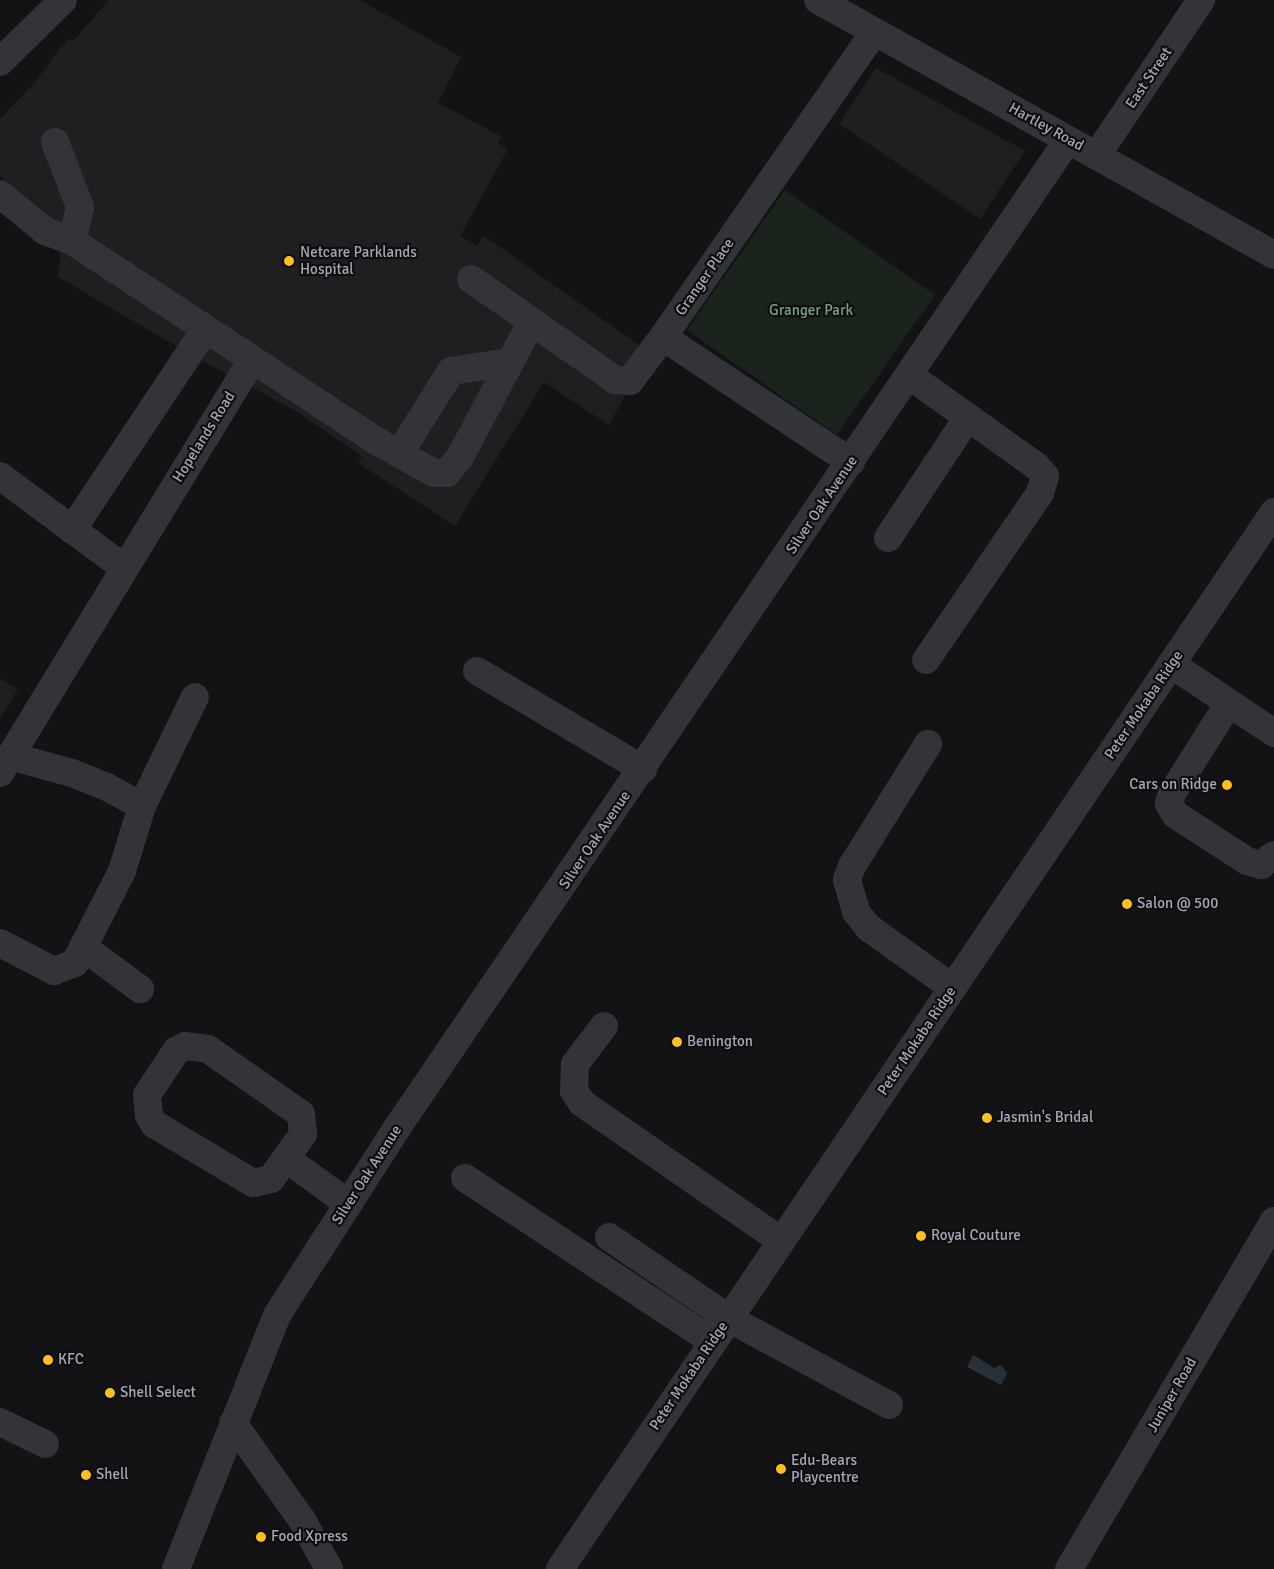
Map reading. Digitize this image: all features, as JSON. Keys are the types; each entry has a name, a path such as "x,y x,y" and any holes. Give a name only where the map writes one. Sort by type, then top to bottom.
{"street":[{"path":"0,62 63,0"},
{"name":"East Street","path":"1097,155 1201,0"},
{"name":"Hartley Road","path":"834,4 874,32 1274,255"},
{"name":"Granger Place","path":"470,279 610,377 622,382 630,381 664,337 874,32"},
{"name":"Silver Oak Avenue","path":"176,1569 277,1315 349,1204 1068,140"},
{"path":"55,142 80,207 72,241"},
{"path":"0,194 45,231 72,241 205,330 399,454 434,472 447,473 460,456 532,323"},
{"path":"72,530 205,330"},
{"path":"664,337 851,462"},
{"name":"Hopelands Road","path":"5,765 123,567 252,360"},
{"path":"399,454 451,371 510,362"},
{"path":"910,376 1042,470 1044,482 1040,493 926,660"},
{"path":"888,538 968,417"},
{"path":"0,476 123,567"},
{"name":"Peter Mokaba Ridge","path":"560,1569 712,1341 1274,512"},
{"path":"1171,664 1274,733"},
{"path":"478,671 643,769"},
{"path":"0,943 54,971 75,963 122,871 142,806 195,697"},
{"path":"1229,703 1172,793 1169,804 1176,815 1247,861 1261,865 1274,854"},
{"path":"928,744 852,866 847,880 856,912 870,928 953,988"},
{"path":"5,765 72,773 105,786 142,806"},
{"path":"83,947 140,989"},
{"path":"604,1026 575,1064 574,1091 582,1103 781,1241"},
{"path":"185,1046 208,1049 301,1114 303,1134 288,1160 272,1179 253,1183 154,1124 149,1115 147,1095 176,1051 185,1046"},
{"path":"288,1160 349,1204"},
{"path":"465,1178 712,1341"},
{"name":"Juniper Road","path":"1069,1569 1274,1221"},
{"path":"609,1237 728,1318 889,1405"},
{"path":"0,1422 45,1444"},
{"path":"233,1423 302,1520 329,1569"}],"shaded area":[{"name":"Netcare Parklands Hospital","path":"109,0 360,0 461,57 438,103 501,136 498,143 508,149 460,236 477,245 484,236 659,359 626,394 609,425 544,382 455,526 358,463 362,456 299,413 195,357 58,277 63,228 0,176 0,119 35,82 59,49 70,38 73,41"},
{"path":"876,68 1025,151 980,219 839,124"},
{"path":"0,679 18,689 0,719"},
{"path":"973,1355 994,1368 1001,1365 1007,1373 1001,1385 967,1367"}],"green space":[{"name":"Granger Park","path":"785,190 935,295 837,435 687,330"}],"place":[{"name":"Netcare Parklands Hospital","path":"289,261"},
{"name":"Cars on Ridge","path":"1227,785"},
{"name":"Salon @ 500","path":"1127,904"},
{"name":"Benington","path":"677,1042"},
{"name":"Jasmin's Bridal","path":"987,1118"},
{"name":"Royal Couture","path":"921,1236"},
{"name":"KFC","path":"48,1360"},
{"name":"Shell Select","path":"110,1393"},
{"name":"Edu-Bears Playcentre","path":"781,1469"},
{"name":"Shell","path":"86,1475"},
{"name":"Food Xpress","path":"261,1537"}]}
